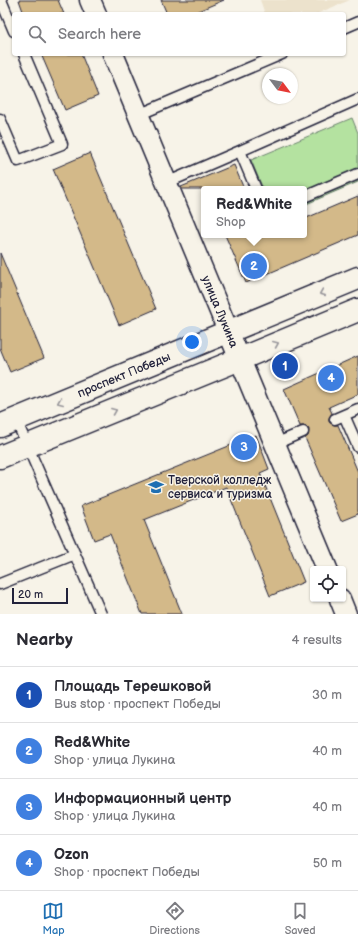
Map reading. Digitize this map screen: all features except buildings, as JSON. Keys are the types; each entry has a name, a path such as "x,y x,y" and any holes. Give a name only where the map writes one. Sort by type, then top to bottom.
{"main road":[{"name":"проспект Победы","path":"8,423 358,278"},
{"path":"0,456 240,360 358,310"}],"street":[{"path":"90,0 95,12"},
{"name":"улица Лукина","path":"114,56 327,566"},
{"path":"341,602 346,614"}],"lane":[{"path":"1,0 12,26"},
{"path":"346,27 358,22"},
{"path":"0,118 18,161 62,144 25,56"},
{"path":"138,115 277,56"},
{"path":"166,182 358,99"},
{"path":"240,151 255,186"},
{"path":"307,196 358,174"},
{"path":"335,419 358,409"},
{"path":"344,415 358,447"},
{"path":"8,423 28,446 101,614"},
{"path":"275,444 302,432"},
{"path":"0,584 75,554"}],"shaded area":[{"path":"260,0 350,0 321,12 264,12"}],"green space":[{"path":"352,118 358,133 358,182 307,204 307,186 262,186 251,160"}],"place":[{"name":"Red&White","path":"254,266"},
{"name":"Площадь Терешковой","path":"285,366"},
{"name":"Ozon","path":"331,378"},
{"name":"Информационный центр","path":"244,447"},
{"name":"Тверской колледж сервиса и туризма","path":"156,487"}]}
